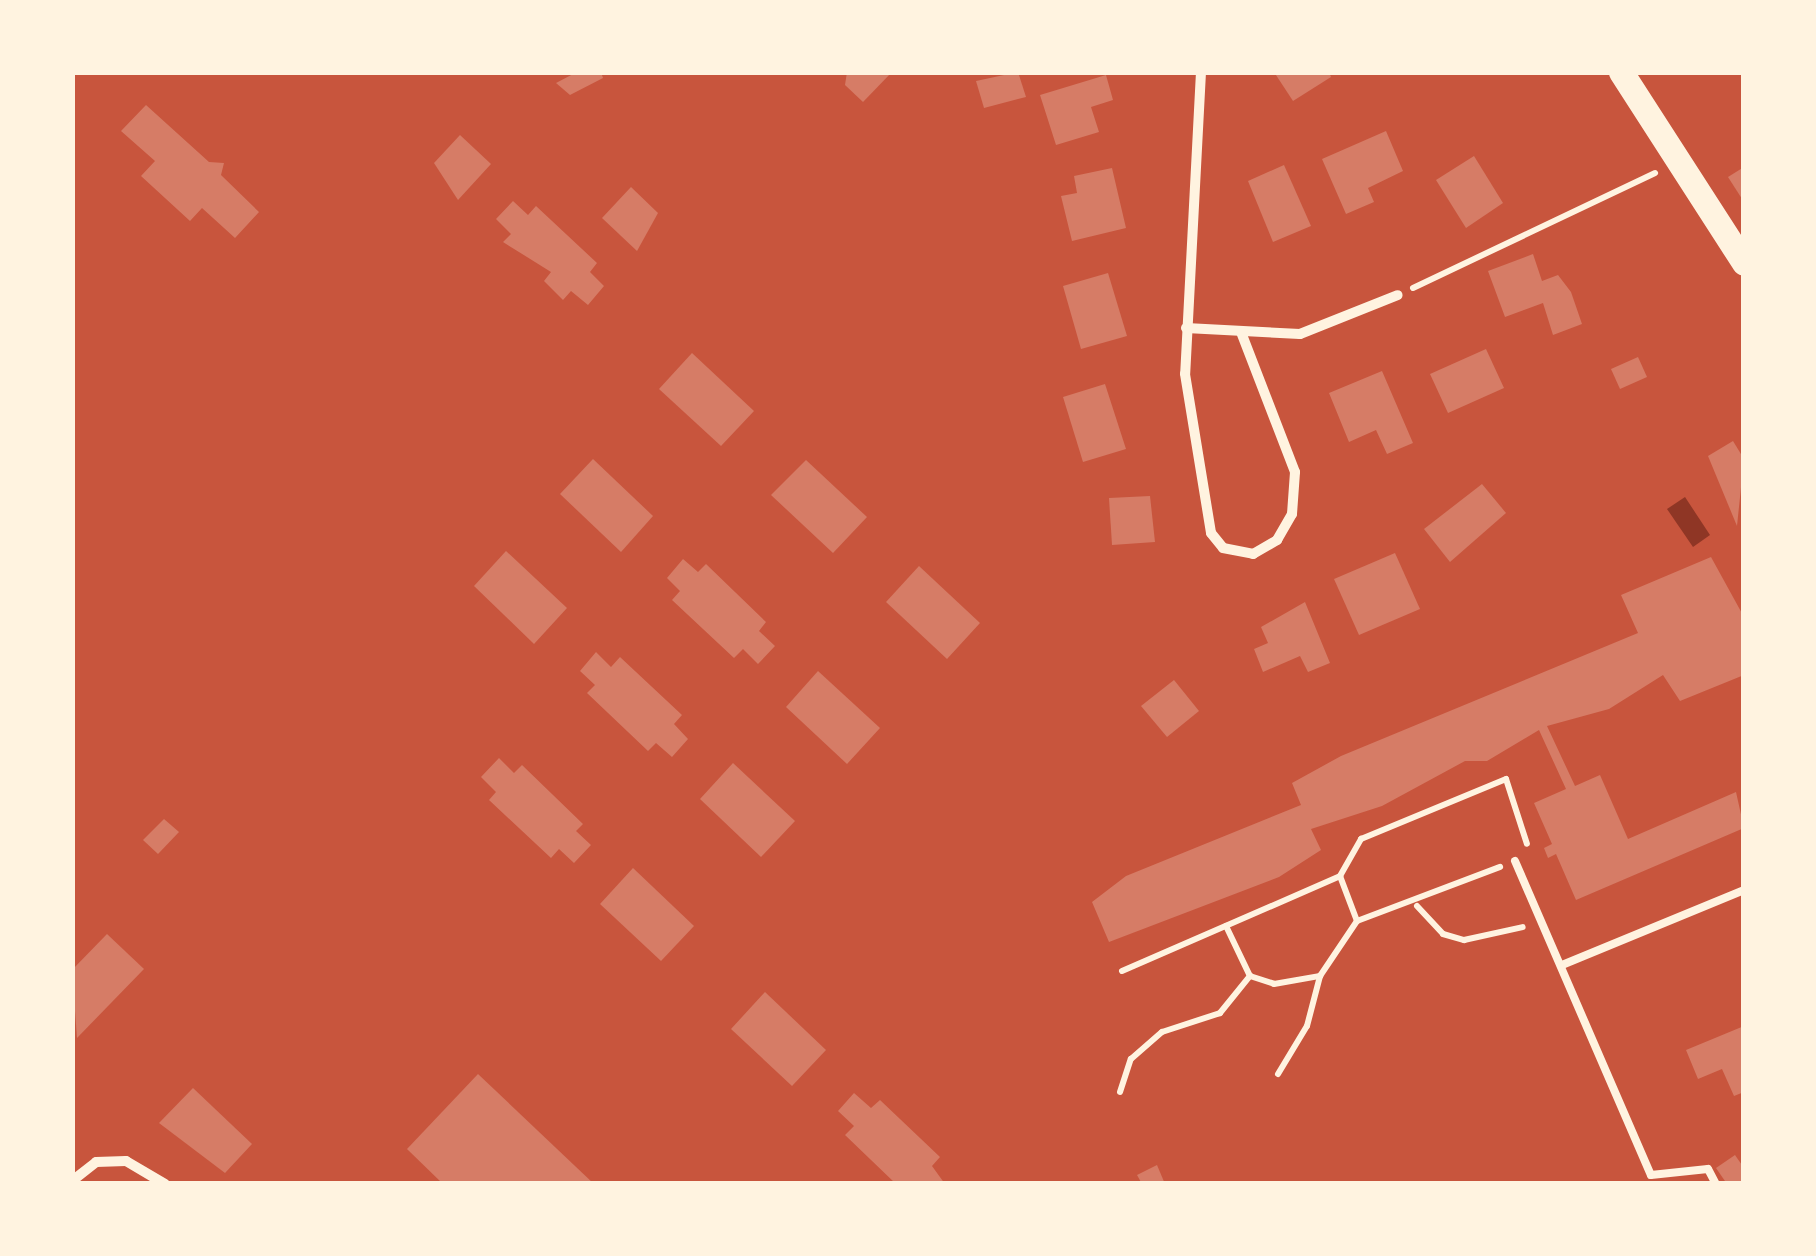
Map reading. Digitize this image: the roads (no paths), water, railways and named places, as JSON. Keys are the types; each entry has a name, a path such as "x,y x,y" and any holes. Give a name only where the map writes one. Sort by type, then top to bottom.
{"main road":[{"path":"1621,72 1744,262"}],"street":[{"path":"1201,72 1186,328 1196,465 1211,533 1224,548 1253,554 1292,514 1295,472 1241,332"},
{"path":"1186,328 1300,334 1398,296"},
{"path":"72,1181 96,1162 126,1162 165,1184"}],"lane":[{"path":"1515,861 1651,1175 1708,1170 1716,1184"},
{"path":"1562,965 1744,890"}]}
